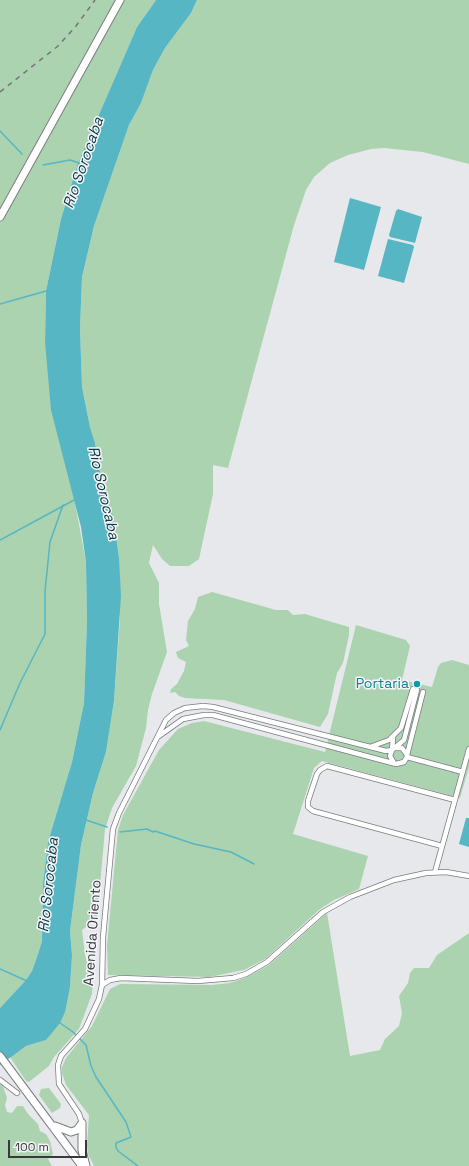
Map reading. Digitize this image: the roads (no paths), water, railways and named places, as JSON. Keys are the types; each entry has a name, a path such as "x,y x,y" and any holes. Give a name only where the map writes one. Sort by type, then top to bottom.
{"main road":[{"path":"0,217 120,0"},
{"path":"0,1056 82,1166"},
{"path":"51,1123 62,1130 71,1132 77,1130 82,1123"},
{"path":"82,1123 82,1150 86,1166"}],"street":[{"path":"393,749 404,740 415,689 401,728 393,738 393,749 390,756 394,763 402,764 407,756 423,692"},
{"name":"Avenida Oriento","path":"82,1123 79,1114 61,1089 57,1078 59,1061 81,1035 94,1012 102,985 103,937 113,829 118,813 166,720 174,713 185,708 203,706 222,709 382,751 393,749"},
{"name":"Avenida Oriento","path":"158,736 183,719 197,715 212,715 394,763"},
{"path":"401,728 404,740"},
{"name":"Avenida Oriento","path":"366,747 383,743 393,738"},
{"path":"393,749 402,748 407,756 463,772"},
{"path":"435,872 469,750"},
{"path":"442,846 313,811 308,807 308,801 317,774 320,770 327,766 455,800"},
{"path":"102,985 110,980 121,978 210,981 246,974 267,962 322,912 336,903 394,880 435,872 469,876"},
{"path":"0,1080 17,1093"}],"water":[{"name":"Rio Sorocaba","path":"156,0 197,0 191,13 165,48 153,70 141,103 129,125 94,226 82,277 80,328 82,387 90,427 95,443 102,484 113,516 119,558 121,596 114,701 106,752 93,793 81,845 70,931 72,955 70,987 65,1012 60,1023 46,1040 26,1046 0,1065 0,1008 26,980 32,971 42,941 43,883 48,842 72,762 84,703 87,622 86,562 81,527 51,410 45,342 46,291 61,219 78,163 137,27"},
{"path":"350,198 381,207 364,270 334,262"},
{"path":"398,209 422,217 415,243 390,237 389,235 396,211"},
{"path":"388,239 413,245 414,247 404,283 378,276"},
{"path":"466,818 469,818 469,847 459,844"}],"waterway":[{"path":"0,131 22,154"},
{"name":"Rio Sorocaba","path":"43,165 70,160 79,163"},
{"path":"0,304 46,291"},
{"path":"0,540 76,499"},
{"path":"0,730 20,683 45,634 45,591 50,542 63,505"},
{"path":"86,820 107,827"},
{"path":"120,832 147,829 194,844 231,852 254,864"},
{"path":"0,969 27,981"},
{"path":"60,1023 73,1032 86,1045 91,1066 96,1077 126,1122 131,1137 116,1143 116,1147 118,1151 138,1166"}],"tunnel":[{"path":"413,689 414,683"},
{"path":"417,690 419,684"},
{"path":"423,692 424,686"}],"railway":[{"path":"0,92 58,46 76,26 95,0"}],"place":[{"name":"Portaria","path":"417,684"}]}
